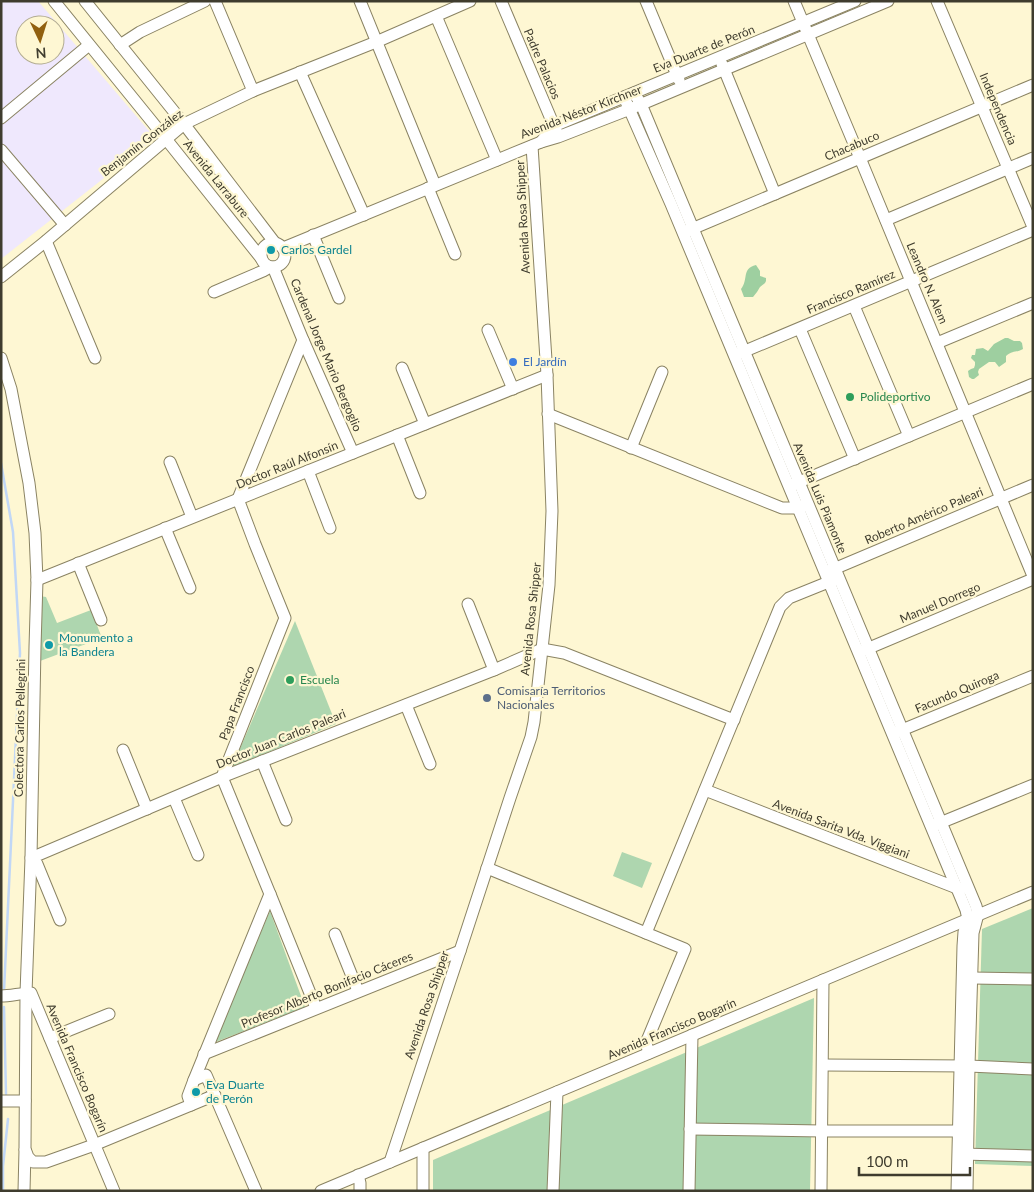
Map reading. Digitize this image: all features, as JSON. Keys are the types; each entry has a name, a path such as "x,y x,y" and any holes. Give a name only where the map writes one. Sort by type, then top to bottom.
{"street":[{"name":"Avenida Larrabure","path":"54,1 261,258"},
{"name":"Avenida Larrabure","path":"85,1 279,245"},
{"path":"120,44 140,32 205,1"},
{"path":"215,1 253,91"},
{"path":"360,1 455,254"},
{"name":"Benjamín González","path":"1,277 184,124 253,91 376,42 470,1"},
{"name":"Padre Palacios","path":"501,1 556,131"},
{"path":"646,1 681,87"},
{"name":"Leandro N. Alem","path":"794,1 966,412 1033,578"},
{"name":"Eva Duarte de Perón","path":"537,144 556,131 629,95 855,1"},
{"name":"Avenida Néstor Kirchner","path":"556,131 635,107 888,1"},
{"name":"Independencia","path":"938,1 1033,229"},
{"path":"436,16 497,160"},
{"path":"1,118 90,45"},
{"path":"720,58 775,194"},
{"path":"300,72 364,215"},
{"name":"Chacabuco","path":"687,231 1033,85"},
{"name":"Avenida Luis Piamonte","path":"629,95 963,888 976,906 973,916"},
{"name":"Avenida Néstor Kirchner","path":"279,245 313,235 537,144"},
{"name":"Avenida Rosa Shipper","path":"390,1162 533,728 551,564 552,511 537,144"},
{"path":"1,150 65,225"},
{"path":"886,220 1033,158"},
{"name":"Francisco Ramírez","path":"739,354 1033,229"},
{"path":"313,235 339,298"},
{"path":"46,241 95,358"},
{"path":"214,292 280,265 285,255 279,245 271,243 264,246 261,258 264,263 272,267"},
{"name":"Cardenal Jorge Mario Bergoglio","path":"272,267 353,453"},
{"path":"937,344 1033,303"},
{"path":"854,306 909,436"},
{"path":"800,329 855,459"},
{"path":"488,330 513,389"},
{"path":"238,499 303,340"},
{"name":"Colectora Carlos Pellegrini","path":"1,358 12,398 28,483 34,529 37,580 26,993 24,1191"},
{"path":"402,368 425,424"},
{"path":"632,448 662,372"},
{"name":"Doctor Raúl Alfonsín","path":"37,580 547,375"},
{"path":"794,484 1033,384"},
{"path":"548,414 782,508 803,506"},
{"path":"397,435 420,493"},
{"path":"170,462 192,517"},
{"path":"308,471 330,528"},
{"name":"Roberto Américo Paleari","path":"646,933 780,607 789,598 832,575 1033,486"},
{"name":"Papa Francisco","path":"222,777 285,618 238,499"},
{"path":"165,528 190,588"},
{"path":"78,563 101,620"},
{"name":"Manuel Dorrego","path":"863,650 1033,578"},
{"path":"468,604 494,670"},
{"path":"542,649 564,653 734,720"},
{"name":"Doctor Juan Carlos Paleari","path":"31,858 222,777 494,670 542,649"},
{"name":"Facundo Quiroga","path":"897,732 1033,676"},
{"path":"406,705 430,764"},
{"path":"124,750 147,809"},
{"path":"262,761 286,820"},
{"path":"222,777 316,1008"},
{"path":"936,824 1033,785"},
{"name":"Avenida Sarita Vda. Viggiani","path":"704,790 963,888"},
{"path":"174,798 198,855"},
{"path":"31,858 37,864 60,920"},
{"path":"487,868 685,949 646,1043 649,1053"},
{"name":"Avenida Francisco Bogarín","path":"321,1191 1033,892"},
{"path":"191,1105 188,1096 270,894"},
{"path":"964,1066 972,978 973,916"},
{"path":"967,1191 963,1154 963,946 964,932 973,916"},
{"path":"335,934 358,991"},
{"name":"Profesor Alberto Bonifacio Cáceres","path":"203,1059 316,1008 460,951"},
{"path":"972,978 1033,979"},
{"path":"821,1191 824,980"},
{"path":"1,996 26,993"},
{"name":"Avenida Francisco Bogarín","path":"26,993 31,994 94,1145 216,1095"},
{"path":"50,1038 109,1014"},
{"path":"689,1191 692,1035"},
{"path":"203,1059 206,1075 256,1191"},
{"path":"823,1065 964,1066 1033,1069"},
{"path":"194,1080 206,1075"},
{"path":"554,1191 557,1092"},
{"path":"1,1100 25,1101"},
{"path":"690,1129 963,1131"},
{"path":"25,1149 32,1162 46,1162 94,1145 114,1191"},
{"path":"422,1191 423,1148"},
{"path":"963,1154 1033,1156"},
{"path":"957,1191 963,1154"},
{"path":"358,1175 360,1191"}],"shaded area":[{"path":"1,1 38,1 50,15 15,15 15,65 65,65 65,33 155,138 1,259"}],"green space":[{"path":"756,265 760,271 760,276 766,278 766,281 753,297 744,297 741,289 748,269"},
{"path":"1005,338 1020,341 1023,349 1008,354 1006,362 999,367 995,362 989,362 979,369 979,375 974,379 969,377 968,371 974,368 975,365 971,358 972,355 975,355 976,349 983,348 988,351 994,344"},
{"path":"40,596 46,597 57,623 91,610 102,638 40,661"},
{"path":"295,621 336,724 232,767"},
{"path":"622,852 652,863 642,888 613,876"},
{"path":"1033,908 1033,1166 975,1164 982,929"},
{"path":"270,911 305,1007 213,1043"},
{"path":"814,998 810,1191 433,1191 433,1160"}],"waterway":[{"path":"1,463 13,532 20,653 4,991"},
{"path":"4,1007 6,1094"},
{"path":"3,1191 3,1166 8,1119"}],"place":[{"name":"Carlos Gardel","path":"271,250"},
{"name":"El Jardín","path":"513,362"},
{"name":"Polideportivo","path":"850,397"},
{"name":"Monumento a la Bandera","path":"49,645"},
{"name":"Escuela","path":"290,680"},
{"name":"Comisaría Territorios Nacionales","path":"487,698"},
{"name":"Eva Duarte de Perón","path":"196,1092"}]}
